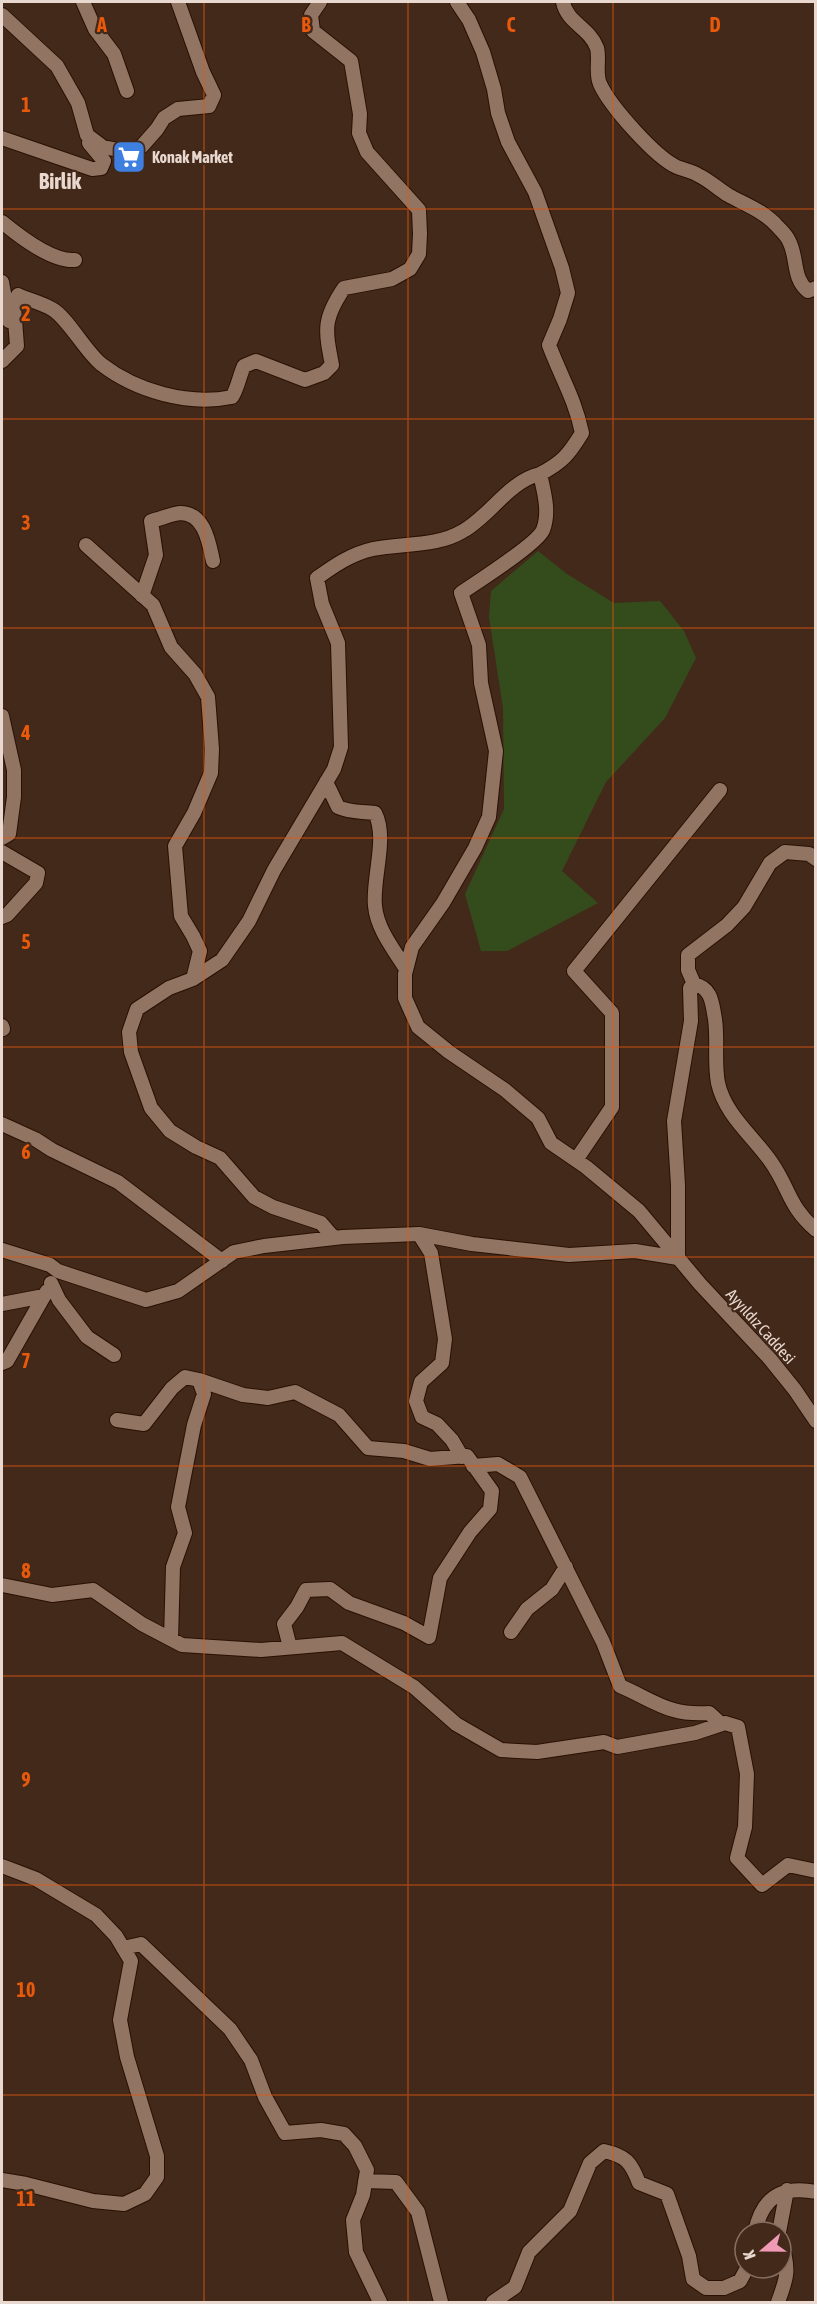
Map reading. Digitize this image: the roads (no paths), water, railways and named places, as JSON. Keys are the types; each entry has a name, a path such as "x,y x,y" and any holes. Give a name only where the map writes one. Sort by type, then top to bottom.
{"street":[{"path":"83,2 95,29 114,54 127,91"},
{"path":"87,135 103,147 129,152 142,146 164,118 178,109 209,106 214,96 178,2"},
{"path":"5,357 17,346 14,307 18,296 54,310 92,355 116,374 175,399 219,400 232,397 239,385 240,374 244,366 256,361 305,380 324,373 332,365 326,331 333,305 338,296 344,288 392,279 410,269 419,254 420,234 418,210 368,152 359,133 360,114 351,62 313,31 311,15 320,2"},
{"path":"334,1238 321,1223 273,1207 254,1197 220,1158 170,1131 151,1108 131,1052 129,1032 138,1009 169,988 193,979 222,960 249,921 274,870 334,769 341,747 338,644 322,604 317,578 342,560 373,549 434,541 463,532 518,485 558,465 567,457 582,433 572,393 557,366 549,345 568,293 562,268 535,192 508,142 498,114 494,89 483,52 469,20 457,2"},
{"path":"563,2 565,11 590,34 598,50 598,81 607,97 630,124 658,154 676,167 700,175 714,188 761,211 778,226 789,242 800,284 808,291 816,288"},
{"path":"2,15 57,66 78,103 90,146 104,161 101,168 92,169 2,138"},
{"path":"2,222 52,256 69,261 75,260"},
{"path":"2,282 10,330 5,357"},
{"name":"Ayyıldız Caddesi","path":"540,474 546,505 543,531 527,548 461,593 479,645 481,683 496,751 489,817 475,848 443,903 412,947 406,969 405,998 418,1027 449,1052 505,1090 538,1118 551,1143 639,1211 700,1284 770,1359 816,1421"},
{"path":"142,596 156,555 151,520 181,513 192,517 208,535 213,561"},
{"path":"86,545 153,605 171,647 195,674 208,698 212,749 211,773 194,813 175,846 181,916 194,936 200,951 193,979"},
{"path":"2,716 14,770 14,797 6,824 9,834 2,838"},
{"path":"326,782 338,807 350,813 364,811 375,813 378,820 379,849 374,889 375,909 386,939 406,969"},
{"path":"576,1161 612,1107 612,1013 574,971 720,790"},
{"path":"2,852 38,873 36,883 7,915 2,917"},
{"path":"816,858 808,854 785,852 770,863 744,907 727,925 688,955 688,970 694,984 707,990 712,997 716,1028 717,1074 724,1098 731,1113 771,1162 797,1212 816,1230"},
{"path":"2,1304 51,1284 146,1300 178,1291 234,1252 334,1238 419,1234 472,1244 569,1255 635,1251 678,1258 678,1185 674,1121 691,1021 690,988 694,984"},
{"path":"2,1124 118,1182 222,1261"},
{"path":"419,1234 431,1253 445,1339 442,1362 421,1382 416,1401 422,1417 437,1424 452,1440 462,1457"},
{"path":"2,1250 50,1265 51,1284 59,1300 87,1337 114,1354"},
{"path":"2,1364 6,1361 51,1284"},
{"path":"117,1420 144,1425 172,1388 185,1377 243,1395 268,1398 295,1392 339,1415 368,1449 404,1451 430,1459 467,1456 492,1491 490,1509 470,1532 440,1578 429,1637 404,1623 349,1603 330,1589 306,1590 284,1624 290,1647"},
{"path":"171,1639 172,1568 184,1533 178,1507 194,1425 204,1394 199,1380"},
{"path":"473,1466 498,1464 520,1477 603,1642 620,1686 670,1711 709,1713 722,1724"},
{"path":"511,1632 527,1609 552,1589 566,1567"},
{"path":"2,1585 52,1595 93,1590 142,1624 182,1645 261,1650 342,1643 414,1687 456,1724 501,1750 537,1752 604,1742 616,1747 695,1733 724,1723 738,1727 747,1774 745,1827 737,1858 762,1884 788,1865 816,1871"},
{"path":"2,1866 36,1879 96,1915 116,1936 131,1961 120,2020 127,2057 157,2156 157,2177 145,2194 123,2204 93,2201 2,2180"},
{"path":"123,1948 141,1944 230,2029 251,2060 265,2097 285,2133 321,2130 344,2134 355,2146 367,2170 363,2195 353,2220 356,2252 380,2302"},
{"path":"493,2302 515,2287 529,2252 570,2211 590,2163 604,2151 622,2155 633,2167 639,2183 667,2194 689,2256 693,2279 706,2289 724,2288 741,2280"},
{"path":"365,2181 396,2182 418,2212 441,2302"},
{"path":"758,2220 760,2210 787,2190 800,2188 816,2192"},
{"path":"781,2220 787,2190"},
{"path":"778,2302 787,2280"}],"place":[{"name":"Konak Market","path":"129,157"}],"district":[{"name":"Birlik","path":"60,181"}]}
